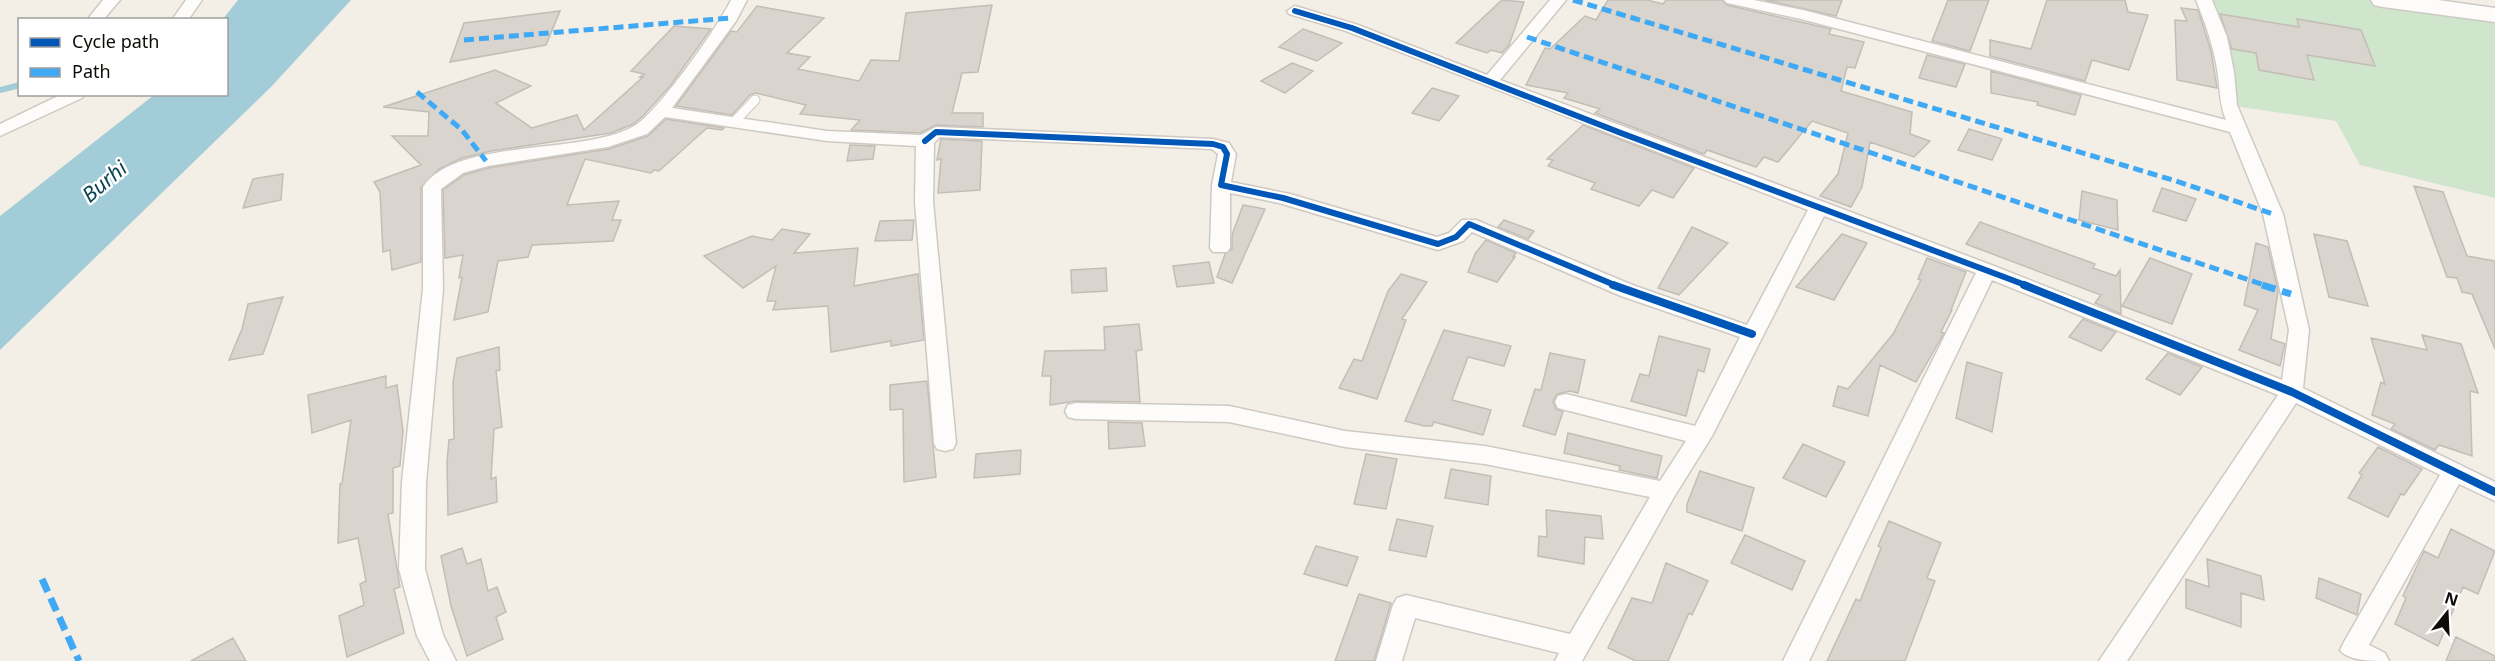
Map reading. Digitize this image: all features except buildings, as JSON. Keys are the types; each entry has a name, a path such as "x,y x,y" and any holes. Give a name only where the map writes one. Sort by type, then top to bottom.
{"highway":[{"path":"2383,0 2495,15"}],"street":[{"path":"96,18 112,0"},
{"path":"181,18 194,0"},
{"path":"443,661 430,636 412,569 414,482 433,289 432,187 457,169 486,160 612,140 641,130 661,111 730,18 739,0"},
{"path":"1490,82 1558,0"},
{"path":"1732,0 1803,15 2238,129"},
{"path":"2112,661 2292,392 2299,330 2272,214 2228,105 2226,72 2219,37 2204,0"},
{"path":"1295,11 1352,28 1987,270 2292,392 2495,492"},
{"path":"0,131 72,96"},
{"path":"661,111 827,136 925,141 936,132 1213,144 1223,147 1227,154 1221,185 1220,248"},
{"path":"925,141 924,202 945,442"},
{"path":"1221,185 1283,198 1438,244 1456,237 1469,224 1628,291 1752,334"},
{"path":"1389,661 1406,605 1572,653 1666,491 1701,436 1819,207"},
{"path":"1797,661 1987,270"},
{"path":"1566,402 1701,436"},
{"path":"1076,411 1229,414 1346,439 1485,455 1666,491"},
{"path":"2376,661 2353,650 2454,472"}],"lane":[{"path":"735,121 755,100"}],"green space":[{"path":"2204,0 2383,0 2495,15 2495,198 2360,165 2336,121 2228,105"}],"water":[{"name":"Burhi","path":"238,0 351,0 271,87 0,350 0,216 153,96 228,96 228,18 224,18"}],"waterway":[{"path":"0,90 18,86"}],"marked path":[{"path":"1573,0 2176,181 2273,214"},
{"path":"464,40 730,18"},
{"path":"1527,37 2291,294"},
{"path":"417,92 462,130 486,161"},
{"path":"42,579 79,661"}],"cycle path":[{"path":"1295,11 1352,28 1621,133 1987,270 2292,392 2495,492"},
{"path":"925,141 936,132 1213,144 1223,147 1227,154 1221,185 1283,198 1438,244 1456,237 1469,224 1628,291 1752,334"}]}
